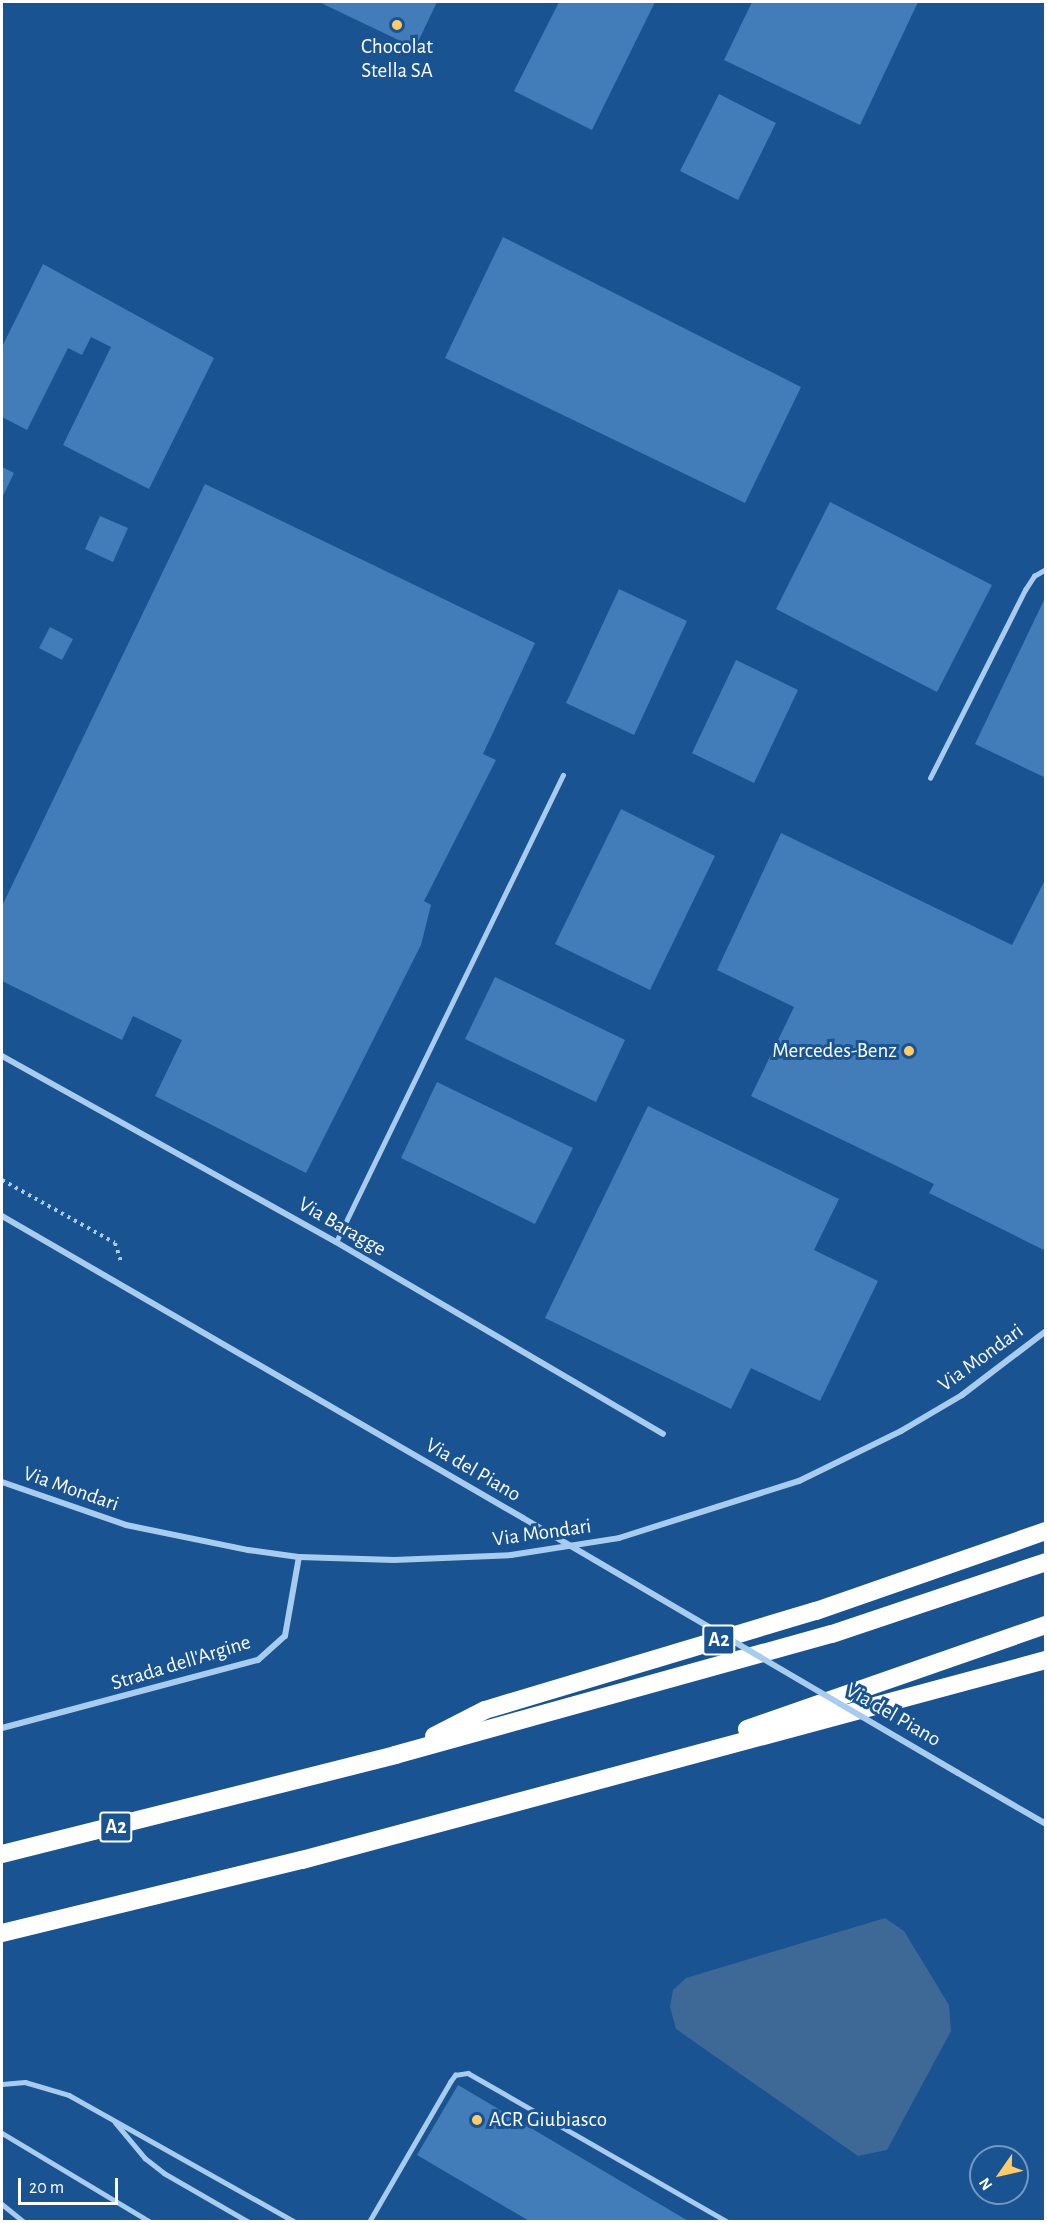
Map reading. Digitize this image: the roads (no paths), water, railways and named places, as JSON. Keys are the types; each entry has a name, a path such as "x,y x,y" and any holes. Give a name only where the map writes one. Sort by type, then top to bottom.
{"highway":[{"name":"A2","path":"395,1755 485,1710 816,1611 1046,1531"},
{"name":"A2","path":"2,1854 395,1755 832,1634 1046,1562"},
{"path":"632,1768 1046,1625"},
{"path":"2,1933 302,1860 632,1768 908,1699 1046,1660"}],"street":[{"name":"Via Baragge","path":"2,1056 336,1242 663,1434"},
{"name":"Via del Piano","path":"2,1216 1046,1824"},
{"name":"Via Mondari","path":"2,1482 126,1525 189,1540 299,1557 394,1560 511,1555 619,1538 706,1513 799,1481 901,1431 962,1395 1046,1331"},
{"name":"Strada dell'Argine","path":"2,1728 258,1660 285,1636 299,1557"}],"lane":[{"path":"930,778 1024,590 1034,576 1046,570"},
{"path":"336,1242 563,775"},
{"path":"369,2222 450,2082 455,2075 468,2073 728,2222"},
{"path":"2,2084 26,2082 44,2086 112,2119 295,2222"},
{"path":"112,2119 145,2158 164,2173 249,2222"},
{"path":"2,2133 151,2222"},
{"path":"2,2204 24,2222"}],"water":[{"path":"885,1918 904,1931 949,2005 951,2031 887,2150 858,2156 676,2029 670,2007 673,1990 686,1978"}],"place":[{"name":"Chocolat Stella SA","path":"397,25"},
{"name":"Mercedes-Benz","path":"909,1051"},
{"name":"ACR Giubiasco","path":"477,2120"}]}
